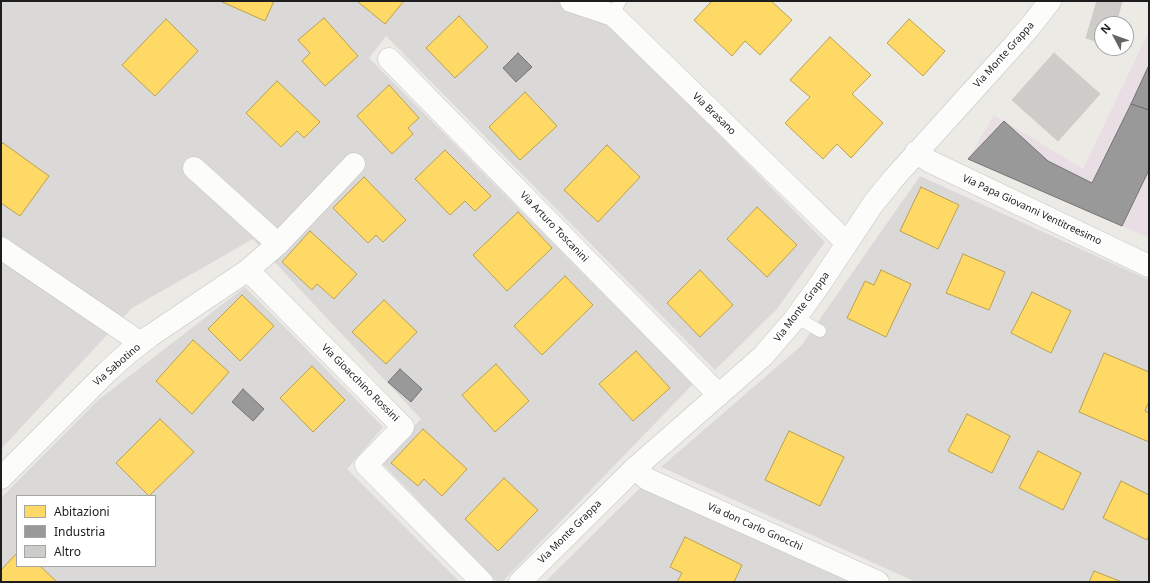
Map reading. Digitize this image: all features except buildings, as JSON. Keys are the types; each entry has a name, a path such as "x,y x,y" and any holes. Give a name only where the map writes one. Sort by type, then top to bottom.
{"street":[{"name":"Via Brasano","path":"571,1 616,8 847,243"},
{"name":"Via Monte Grappa","path":"520,582 635,468 763,356 796,317 820,284 877,199 916,152 1015,44 1050,1"},
{"name":"Via Arturo Toscanini","path":"389,59 719,395"},
{"name":"Via Papa Giovanni Ventitreesimo","path":"916,152 929,161 1149,266"},
{"name":"Via Sabotino","path":"1,478 128,353 248,270 278,244 354,164"},
{"path":"194,168 278,244"},
{"path":"1,248 142,343"},
{"name":"Via Gioacchino Rossini","path":"248,270 403,427 366,465 482,582"},
{"name":"Via don Carlo Gnocchi","path":"635,468 647,479 878,582"}],"lane":[{"path":"796,317 820,331"}],"shaded area":[{"path":"1,1 557,1 602,16 825,242 776,310 715,370 386,36 369,58 693,384 502,582 497,582 380,461 421,419 253,239 132,308 1,449"},
{"path":"1149,31 1149,238 968,159 994,115 1083,169"},
{"path":"920,176 1149,280 1149,582 916,582 661,467 801,346"},
{"path":"245,287 383,427 347,469 460,582 1,582 1,498 97,401"},
{"path":"644,484 862,582 545,582"}]}
